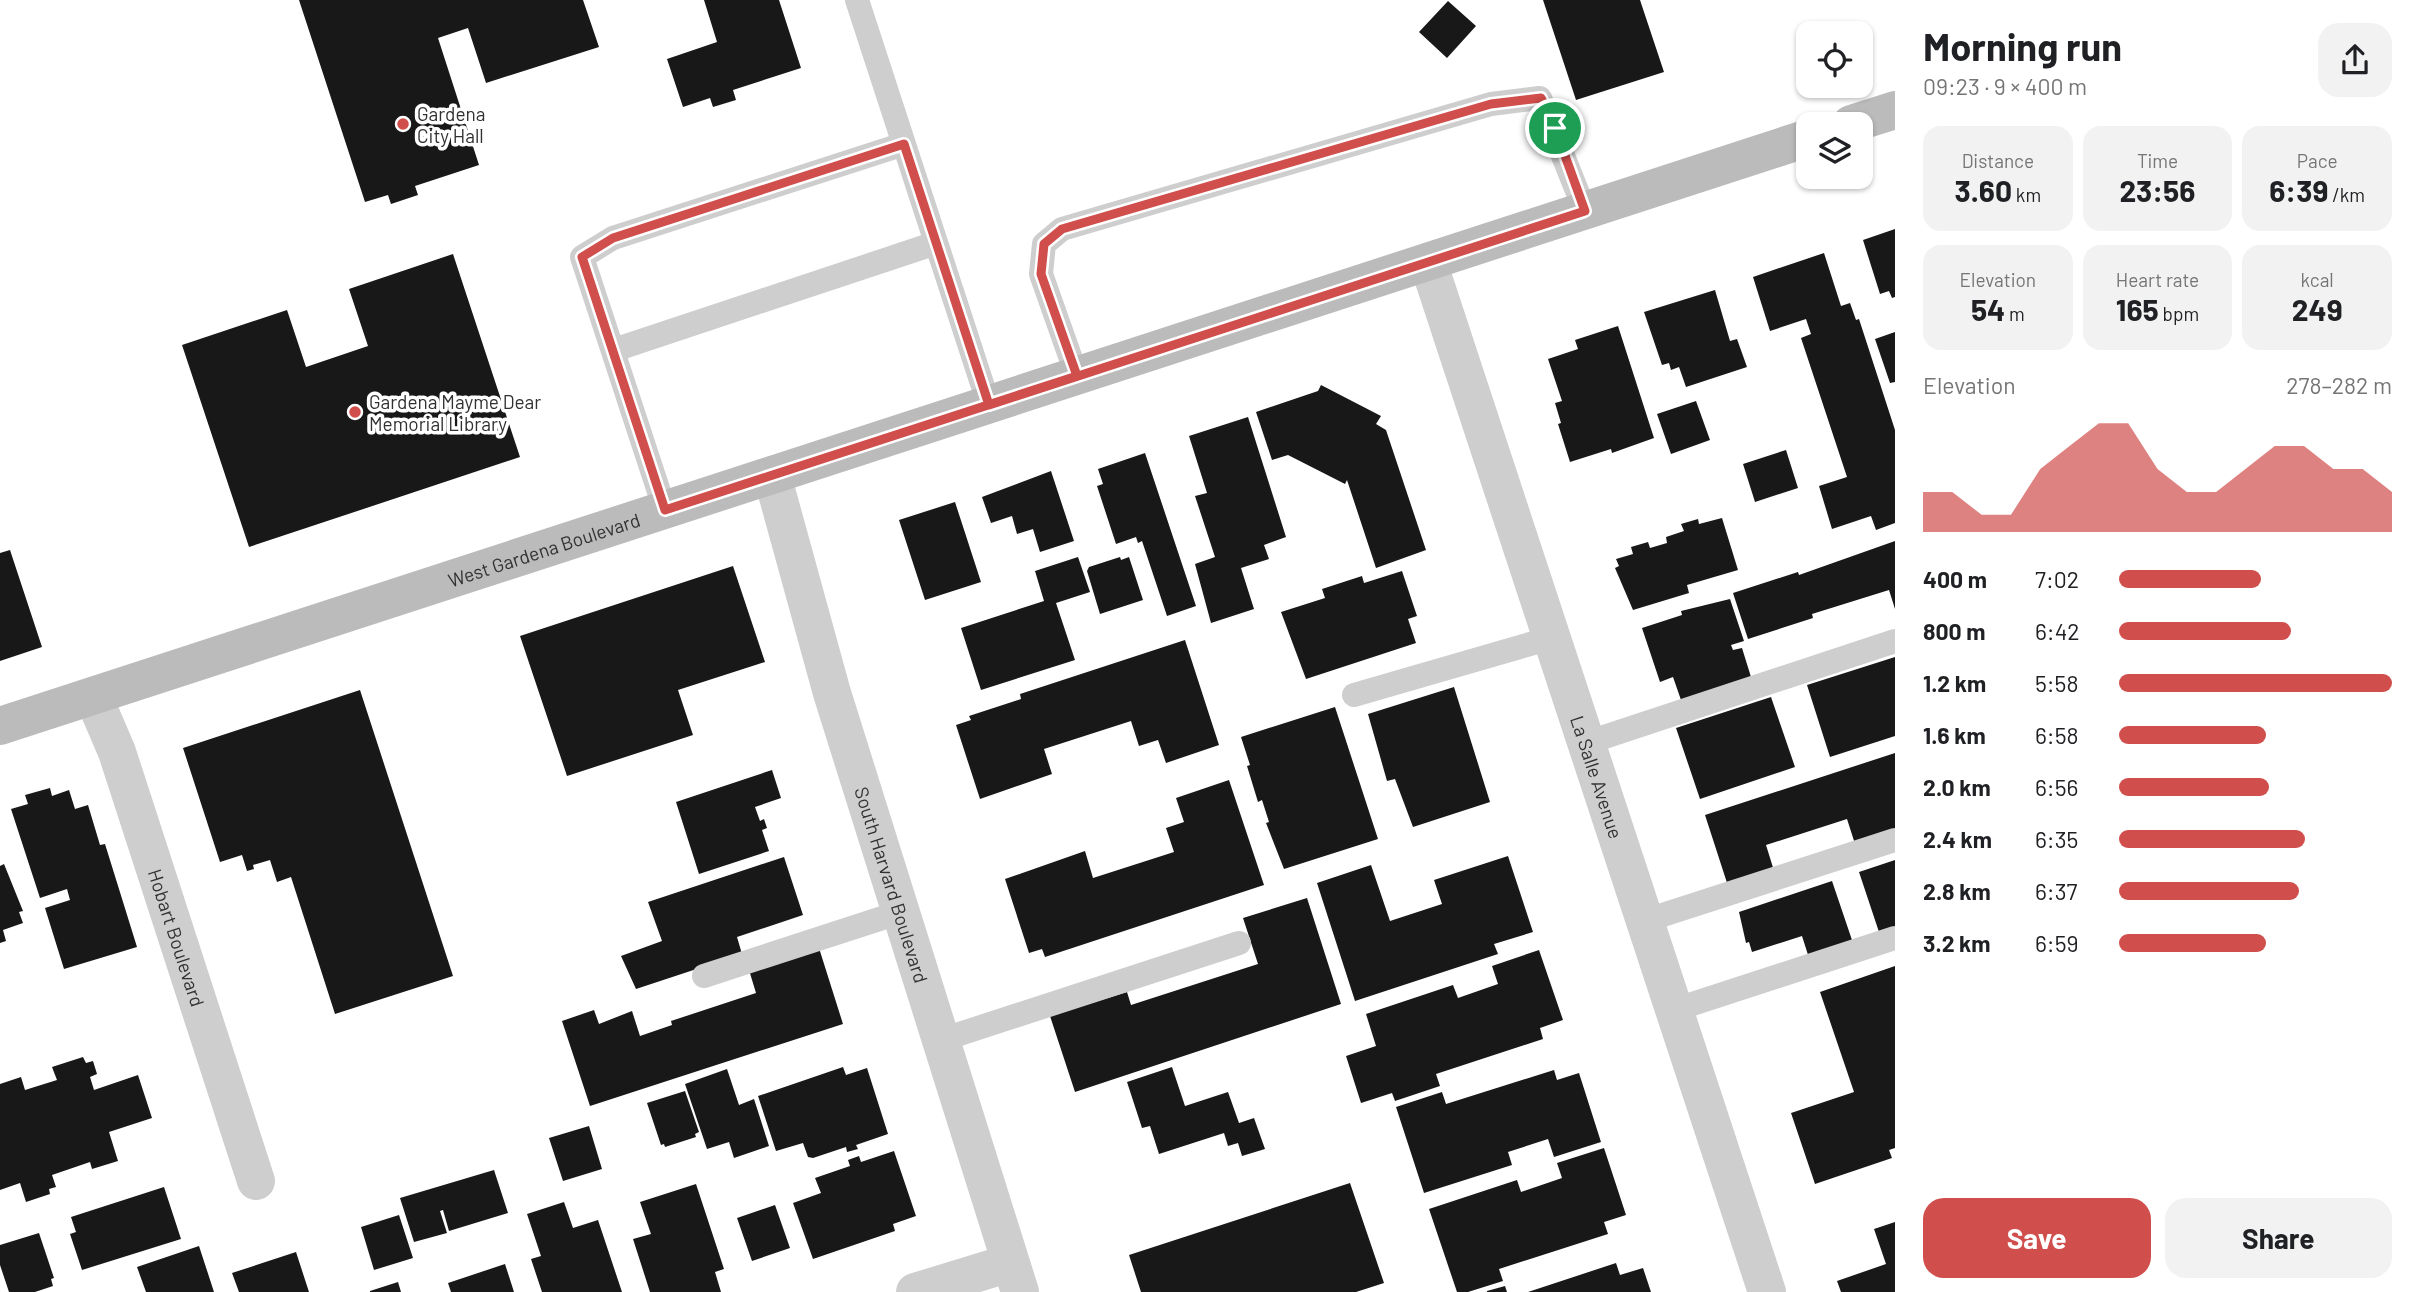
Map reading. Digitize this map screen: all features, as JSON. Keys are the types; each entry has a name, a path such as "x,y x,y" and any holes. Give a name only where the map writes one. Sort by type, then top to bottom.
{"main road":[{"path":"1873,117 1895,110"},
{"name":"West Gardena Boulevard","path":"0,726 1796,142"}],"street":[{"name":"La Salle Avenue","path":"1428,262 1767,1292"},
{"name":"South Harvard Boulevard","path":"772,475 832,693 1015,1277"},
{"name":"Hobart Boulevard","path":"93,696 117,752 256,1181"},
{"path":"915,1292 1015,1277"}],"lane":[{"path":"857,0 989,405"},
{"path":"1077,376 1041,274 1044,244 1062,229 1491,104 1541,98 1585,211"},
{"path":"665,510 582,257 613,238 904,144"},
{"path":"614,350 936,243"},
{"path":"1354,695 1551,638"},
{"path":"1586,743 1895,641"},
{"path":"1644,921 1895,840"},
{"path":"704,976 901,912"},
{"path":"1674,1010 1895,938"},
{"path":"941,1040 1239,943"}],"building":[{"name":"Gardena City Hall","path":"299,0 583,0 599,47 486,83 468,28 438,38 479,165 415,186 418,195 391,204 388,195 365,202"},
{"path":"704,0 779,0 801,68 733,90 736,100 713,107 710,98 683,107 667,59 717,42"},
{"path":"1543,0 1640,0 1664,72 1576,100"},
{"path":"1448,1 1476,26 1447,58 1419,32"},
{"path":"1895,229 1895,297 1892,298 1889,291 1880,294 1863,240"},
{"path":"1824,253 1841,306 1850,303 1856,320 1859,319 1895,430 1895,523 1876,530 1871,516 1832,529 1819,486 1847,477 1801,338 1811,334 1806,319 1770,331 1753,277"},
{"name":"Gardena Mayme Dear Memorial Library","path":"453,254 520,457 249,547 182,345 287,310 306,367 368,346 349,289"},
{"path":"1715,290 1730,341 1737,339 1747,367 1686,387 1679,367 1671,370 1669,363 1662,365 1644,312"},
{"path":"1618,326 1654,438 1612,453 1611,449 1570,462 1558,424 1561,423 1555,403 1562,401 1548,359 1578,349 1575,340"},
{"path":"1895,332 1895,382 1890,383 1875,339"},
{"path":"1321,385 1381,416 1376,424 1386,430 1426,550 1376,568 1347,480 1345,484 1288,455 1272,460 1256,412 1318,391"},
{"path":"1696,401 1710,440 1671,454 1657,414"},
{"path":"1248,417 1286,537 1264,545 1269,559 1241,568 1254,609 1211,623 1195,564 1215,557 1195,496 1207,493 1189,436"},
{"path":"1786,450 1798,488 1755,502 1743,464"},
{"path":"1145,453 1196,606 1167,616 1142,541 1138,543 1136,537 1116,544 1097,486 1103,484 1098,469"},
{"path":"1051,471 1074,541 1040,552 1033,529 1017,534 1012,516 991,523 982,497"},
{"path":"955,502 981,582 925,600 899,520"},
{"path":"1722,518 1738,570 1687,585 1689,593 1633,610 1615,568 1619,566 1616,559 1633,554 1631,547 1648,542 1650,548 1667,543 1666,537 1684,531 1681,524 1698,519 1699,524"},
{"path":"1895,541 1895,609 1889,590 1812,614 1813,618 1748,639 1733,593 1798,572 1799,575"},
{"path":"10,550 42,647 0,661 0,553"},
{"path":"1078,557 1090,592 1056,603 1075,660 981,690 961,628 1044,601 1035,571"},
{"path":"1120,557 1121,560 1129,557 1143,600 1100,614 1087,571 1089,567"},
{"path":"733,566 765,662 678,690 693,735 567,776 520,636"},
{"path":"1402,571 1417,616 1408,619 1416,643 1306,679 1281,612 1325,598 1322,589 1362,576 1364,583"},
{"path":"1730,599 1744,641 1731,645 1733,650 1742,648 1751,677 1681,700 1673,677 1660,682 1642,628 1682,615 1681,611"},
{"path":"1185,640 1219,745 1166,763 1158,740 1139,746 1131,721 1044,749 1052,774 980,799 956,725 971,720 969,716 1021,699 1020,694"},
{"path":"1895,657 1895,736 1830,757 1807,685"},
{"path":"1454,687 1490,802 1413,827 1395,779 1387,781 1368,714"},
{"path":"360,690 453,976 335,1014 291,877 277,882 270,860 253,865 254,869 247,871 242,855 220,862 183,748"},
{"path":"1771,697 1795,767 1700,799 1676,728"},
{"path":"1335,707 1378,839 1284,869 1266,823 1269,822 1262,800 1258,802 1241,737"},
{"path":"1895,753 1895,835 1856,847 1847,819 1766,845 1775,874 1729,889 1705,815"},
{"path":"772,770 781,798 755,807 760,821 764,819 767,828 762,830 769,851 699,874 676,802"},
{"path":"1229,780 1264,885 1045,957 1042,949 1029,953 1005,879 1085,851 1093,878 1174,852 1166,828 1184,822 1176,798"},
{"path":"50,788 52,796 69,790 75,809 88,805 100,845 105,844 137,947 64,969 45,908 70,900 67,889 40,898 11,809 28,804 25,795"},
{"path":"1508,856 1533,932 1494,944 1498,954 1355,1001 1317,883 1371,865 1390,921 1442,904 1434,880"},
{"path":"784,857 803,915 737,937 742,954 636,989 621,956 662,941 648,902"},
{"path":"1895,860 1895,930 1880,935 1859,872"},
{"path":"4,864 23,911 19,912 23,923 3,930 6,941 0,943 0,866"},
{"path":"1832,881 1853,943 1809,958 1802,936 1752,952 1749,942 1746,943 1739,912"},
{"path":"1307,898 1341,1004 1075,1092 1050,1016 1127,992 1131,1005 1258,964 1243,918"},
{"path":"819,948 843,1024 590,1106 562,1021 594,1010 599,1024 632,1011 640,1036 672,1025 671,1021 756,993 749,970"},
{"path":"1539,950 1563,1020 1540,1028 1543,1039 1436,1074 1440,1086 1395,1101 1392,1093 1361,1103 1346,1056 1376,1046 1366,1014 1453,985 1458,998 1498,984 1492,966"},
{"path":"1895,966 1895,1148 1889,1150 1892,1158 1815,1184 1791,1113 1854,1092 1820,992"},
{"path":"83,1057 86,1063 93,1061 97,1074 90,1077 94,1090 138,1075 152,1118 109,1132 118,1161 92,1169 90,1162 52,1175 56,1187 49,1189 50,1194 26,1202 20,1183 0,1190 0,1084 21,1077 25,1090 57,1080 52,1067"},
{"path":"843,1067 846,1075 867,1068 888,1134 856,1145 858,1149 847,1152 846,1147 813,1158 808,1157 803,1143 776,1151 758,1096"},
{"path":"1172,1067 1185,1106 1228,1092 1239,1123 1254,1118 1265,1149 1242,1156 1238,1143 1228,1146 1224,1133 1159,1154 1150,1126 1142,1128 1127,1082"},
{"path":"727,1069 739,1105 754,1099 769,1146 734,1158 729,1142 707,1149 685,1084"},
{"path":"1554,1070 1557,1080 1579,1073 1601,1142 1554,1157 1548,1139 1508,1152 1512,1165 1424,1193 1396,1107 1442,1092 1446,1104"},
{"path":"685,1091 699,1132 695,1134 696,1137 665,1147 664,1144 661,1145 647,1103"},
{"path":"589,1126 602,1169 563,1181 549,1138"},
{"path":"1604,1148 1626,1215 1604,1222 1608,1234 1499,1269 1503,1281 1468,1292 1457,1292 1429,1209 1517,1180 1521,1192 1562,1178 1557,1163"},
{"path":"894,1151 916,1216 893,1224 895,1231 813,1259 793,1203 821,1193 815,1178 850,1166 848,1160 859,1156 861,1162"},
{"path":"494,1170 508,1213 449,1231 443,1210 440,1211 447,1233 414,1242 400,1198"},
{"path":"1350,1183 1384,1283 1356,1292 1141,1292 1129,1255"},
{"path":"696,1184 724,1269 715,1272 721,1292 650,1292 633,1239 651,1234 640,1202"},
{"path":"164,1187 181,1239 82,1270 70,1234 76,1232 71,1217"},
{"path":"564,1202 573,1228 598,1220 622,1292 542,1292 531,1259 541,1256 527,1214"},
{"path":"775,1205 790,1248 752,1261 737,1218"},
{"path":"399,1215 413,1258 374,1270 361,1227"},
{"path":"1895,1222 1895,1292 1841,1292 1837,1281 1886,1264 1874,1229"},
{"path":"39,1233 54,1278 51,1279 53,1286 35,1292 9,1292 0,1265 0,1245"},
{"path":"199,1246 214,1292 146,1292 137,1267"},
{"path":"296,1252 309,1292 239,1292 232,1273"},
{"path":"1616,1263 1620,1275 1643,1268 1651,1292 1528,1292"},
{"path":"505,1264 514,1292 451,1292 448,1283"},
{"path":"398,1282 401,1292 370,1292 370,1291"},
{"path":"1505,1286 1507,1292 1487,1292 1487,1291"}],"place":[{"name":"Gardena City Hall","path":"403,124"},
{"name":"Gardena Mayme Dear Memorial Library","path":"355,412"}],"route":[{"path":"1555,128 1541,98 1491,104 1062,229 1044,244 1041,274 1077,376 665,510 582,257 613,238 904,144 989,405 1585,211 1555,128"}]}
